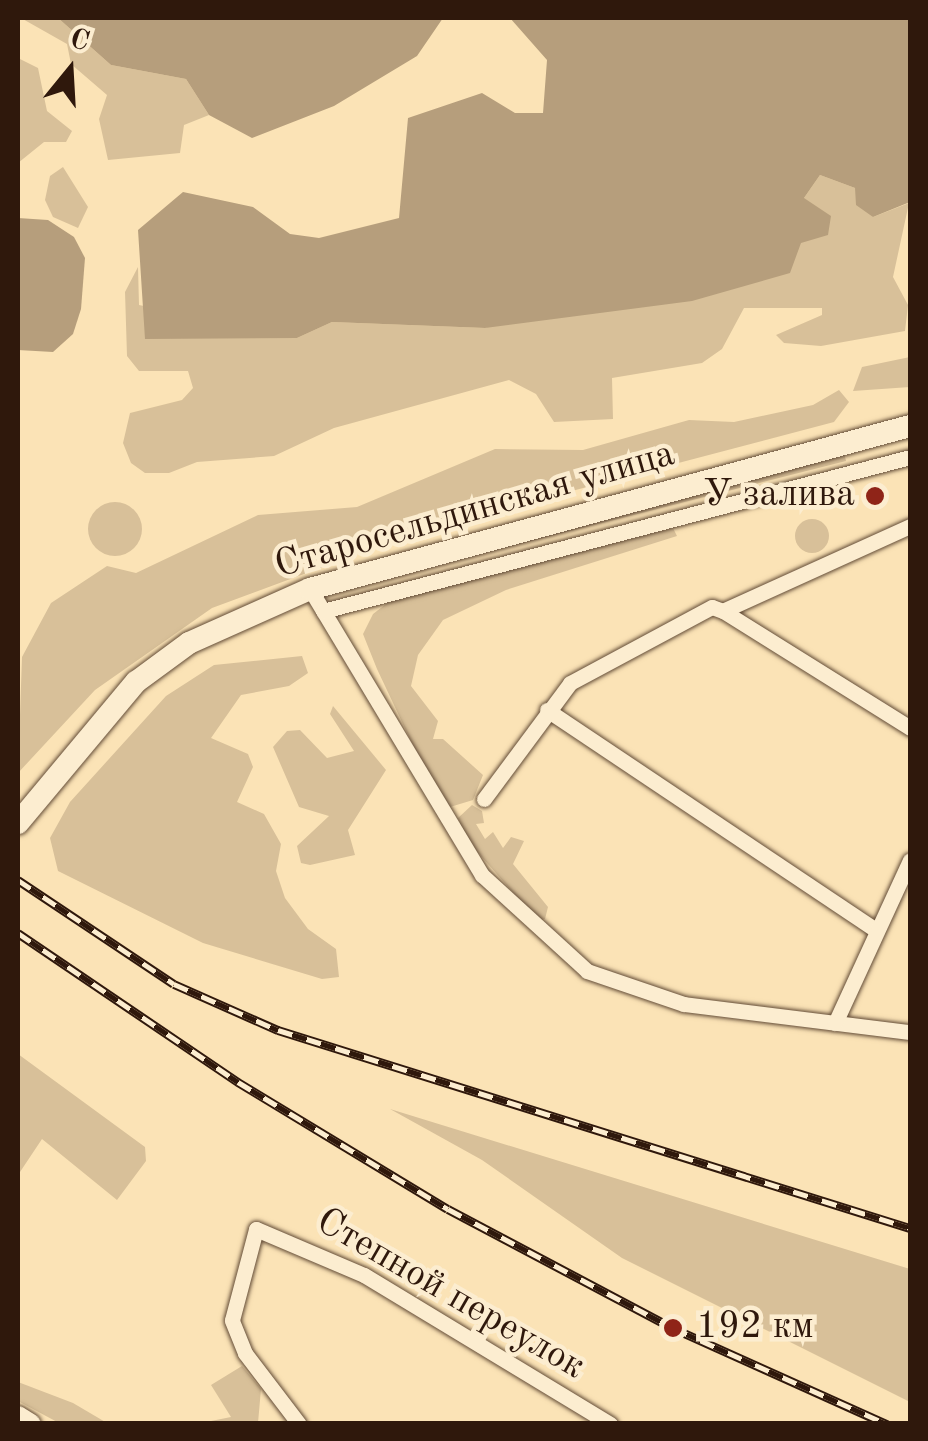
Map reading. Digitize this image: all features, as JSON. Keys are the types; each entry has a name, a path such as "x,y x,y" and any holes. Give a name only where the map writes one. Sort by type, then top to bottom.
{"main road":[{"name":"Старосельдинская улица","path":"22,818 136,682 189,643 310,589 910,426"}],"street":[{"path":"322,611 910,457"},
{"path":"724,612 910,526"},
{"path":"310,589 482,875 587,971 684,1004 910,1032"},
{"path":"484,799 570,683 712,607 910,728"},
{"path":"547,710 874,929"},
{"path":"835,1022 874,929 910,860"},
{"name":"Степной переулок","path":"298,1424 245,1353 232,1320 256,1230 364,1275 610,1424"},
{"path":"18,1416 32,1424"}],"shaded area":[{"path":"21,18 58,18 111,65 186,79 209,115 184,125 180,153 108,160 99,119 107,95 71,64 67,44"},
{"path":"58,18 443,18 417,56 334,106 252,138 209,115 186,79 111,65"},
{"path":"510,18 910,18 910,202 873,217 856,205 855,188 820,175 804,198 831,216 828,235 801,243 790,273 692,301 485,328 332,322 297,338 145,339 138,230 183,192 253,207 290,234 319,238 399,218 408,118 482,93 515,113 543,113 547,60"},
{"path":"18,58 38,68 47,111 72,131 66,142 44,142 18,163"},
{"path":"63,167 88,207 78,228 53,217 45,200 50,176"},
{"path":"820,175 855,188 873,217 909,203 893,277 908,305 905,331 821,346 784,343 776,335 822,315 822,308 744,308 722,349 702,363 612,378 613,419 554,422 536,394 509,380 334,428 274,456 197,462 169,473 145,473 131,463 123,443 130,413 182,400 193,388 188,371 139,371 127,356 125,292 138,267 139,305 297,338 332,322 485,328 804,198"},
{"path":"18,218 48,220 74,237 85,258 81,309 73,334 53,352 18,350"},
{"path":"910,357 910,387 853,391 862,367"},
{"path":"839,390 849,402 834,422 420,531 212,608 95,690 18,773 22,657 51,603 107,566 136,573 258,515 357,507 495,449 583,450 689,420 734,422 813,405"},
{"path":"843,448 846,461 394,576"},
{"path":"115,502 134,510 142,529 134,548 115,556 96,548 88,529 96,510"},
{"path":"812,519 824,524 829,536 824,548 812,553 800,548 795,536 800,524"},
{"path":"673,528 677,536 506,590 443,620 418,655 411,686 438,721 433,739 443,739 483,775 473,800 450,807 436,794 363,634 373,614 390,601"},
{"path":"302,656 308,673 289,686 241,695 211,738 248,754 253,767 237,802 264,814 281,844 276,871 285,898 308,929 336,949 339,977 322,979 203,943 58,871 50,838 70,802 166,696 214,665"},
{"path":"333,706 386,770 348,830 355,855 310,865 301,863 297,846 329,816 299,807 273,747 287,731 300,730 327,758 354,751 330,714"},
{"path":"472,805 482,811 484,823 476,824 485,839 493,832 503,848 511,837 524,841 513,864 548,907 545,919 538,921 466,839 458,818"},
{"path":"18,1054 145,1147 146,1161 117,1200 42,1139 18,1175"},
{"path":"390,1109 910,1269 910,1402 622,1258 482,1160"},
{"path":"242,1366 261,1389 258,1423 201,1423 231,1417 211,1385"},
{"path":"18,1382 73,1403 107,1423 59,1423 18,1401"}],"railway":[{"path":"18,880 174,984 278,1030 910,1228"},
{"path":"18,933 238,1082 448,1209 673,1328 887,1424"}],"place":[{"name":"У залива","path":"875,496"},
{"name":"192 км","path":"673,1328"}]}
